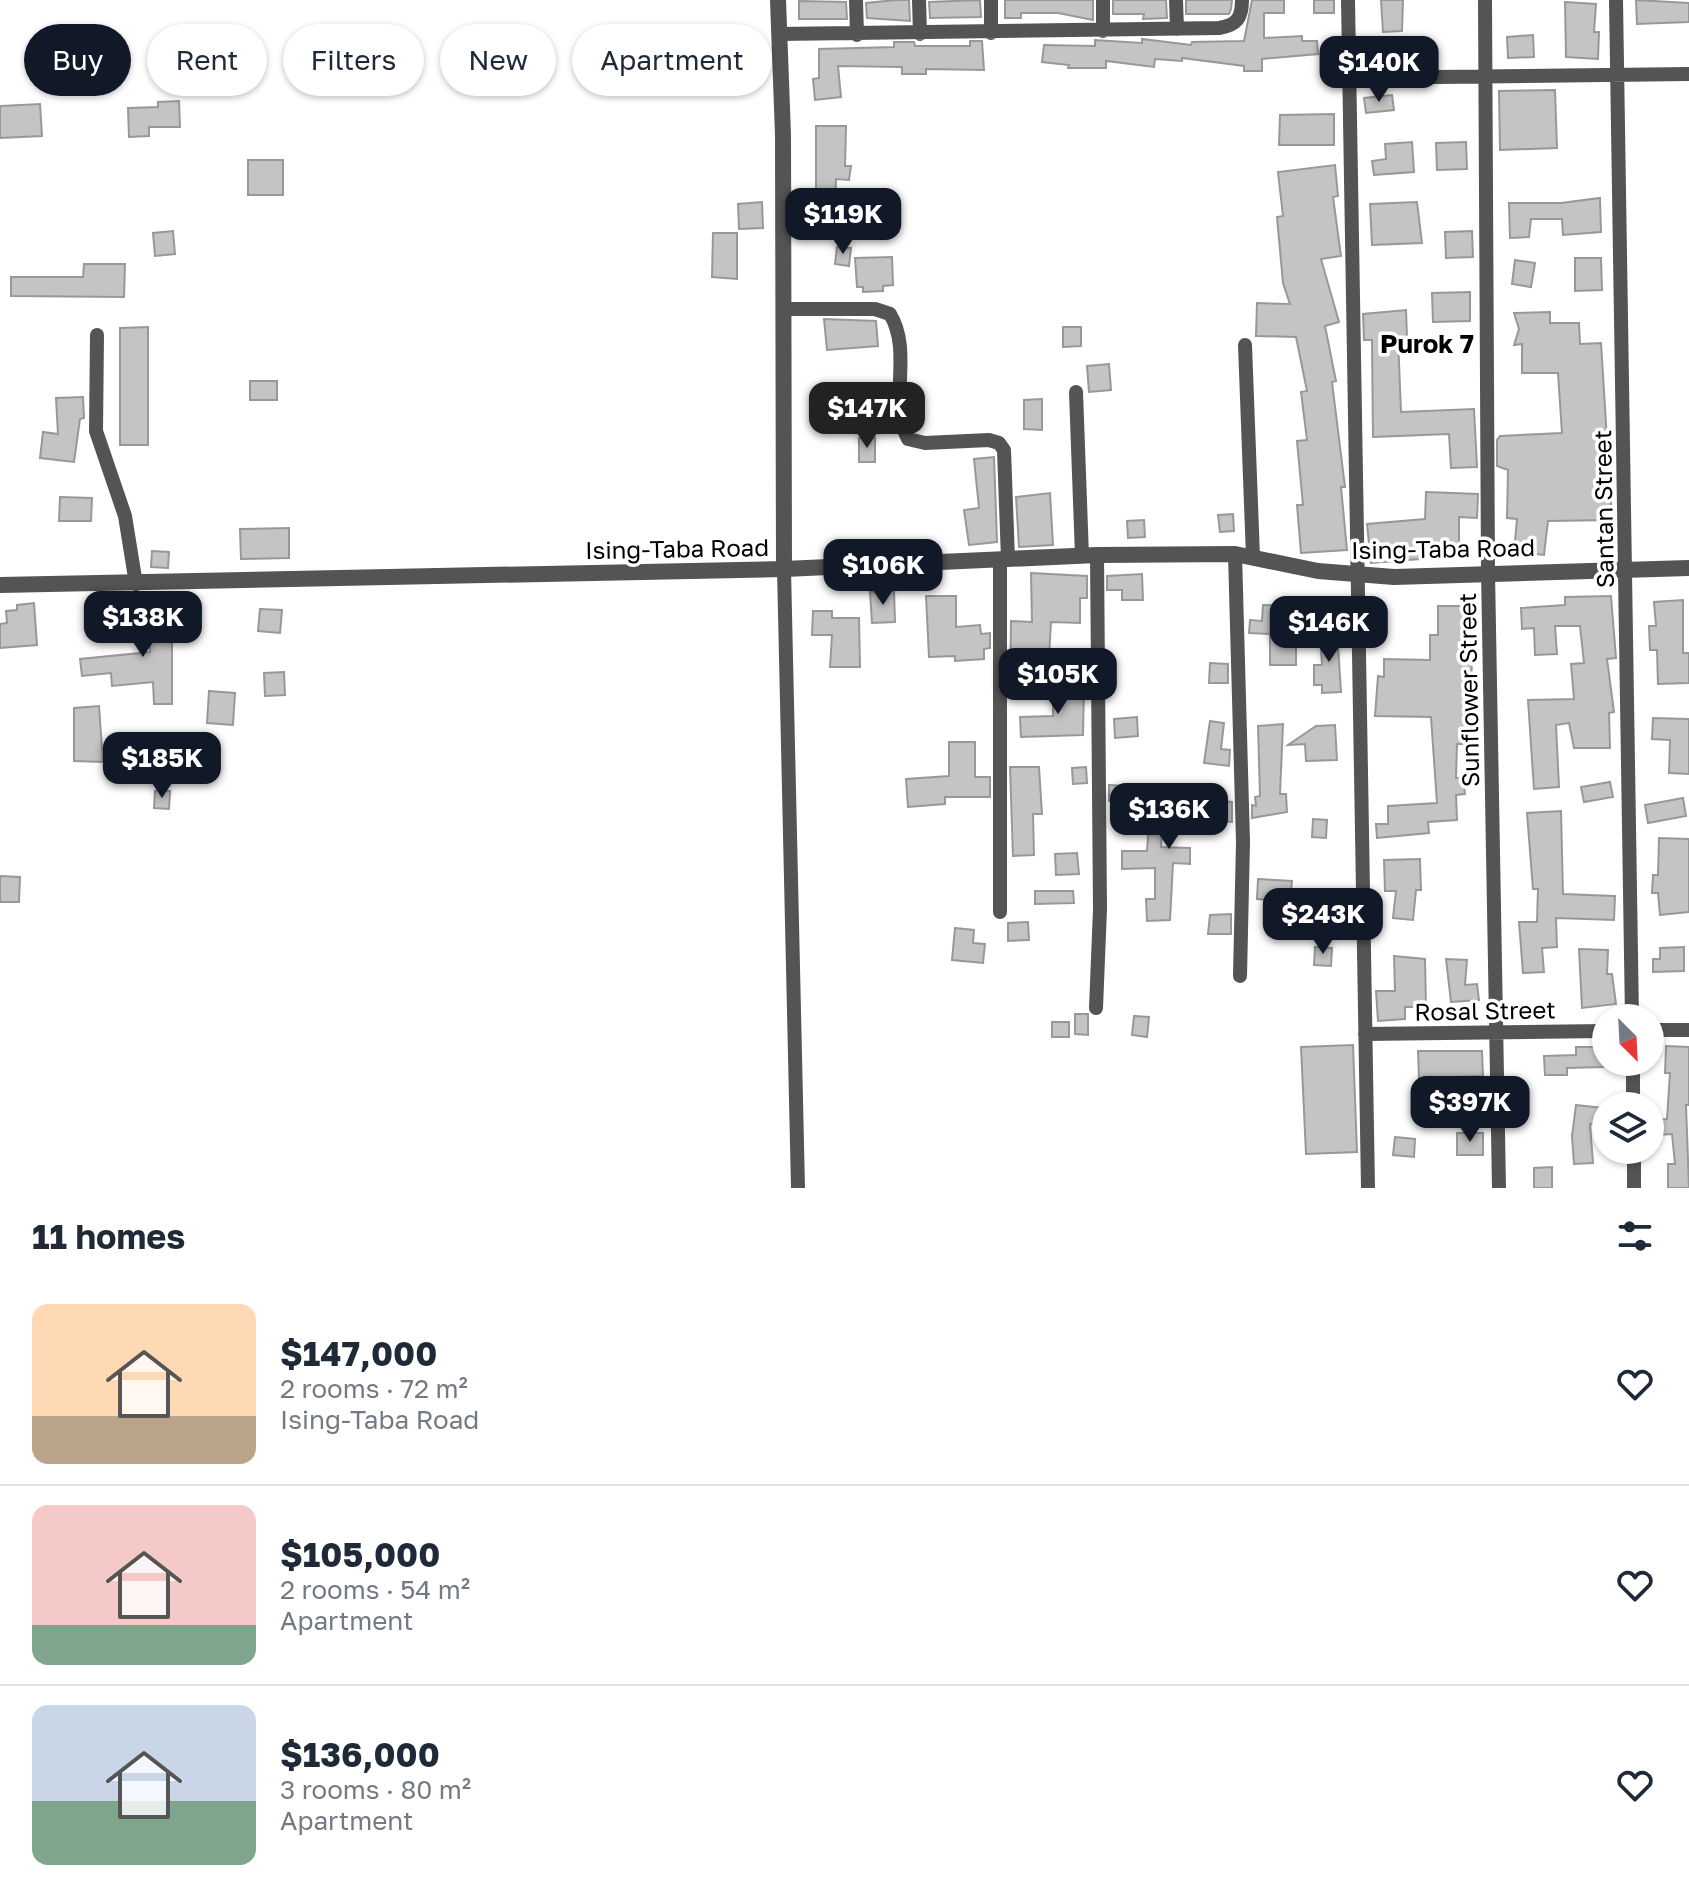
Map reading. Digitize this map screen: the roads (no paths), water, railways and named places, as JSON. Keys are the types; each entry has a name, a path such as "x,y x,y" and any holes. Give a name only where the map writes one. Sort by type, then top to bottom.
{"street":[{"path":"778,0 784,569 798,1188"},
{"path":"856,0 857,35"},
{"path":"919,0 920,34"},
{"path":"991,0 991,33"},
{"path":"1103,0 1103,31"},
{"path":"1176,0 1177,29"},
{"path":"779,34 1228,27 1242,15 1242,0"},
{"path":"1348,0 1368,1188"},
{"name":"Sunflower Street","path":"1485,0 1488,77 1488,572 1499,1188"},
{"name":"Santan Street","path":"1616,0 1632,1004"},
{"path":"1350,78 1689,74"},
{"path":"783,309 875,309 890,314 900,334 902,415 908,439 925,443 989,440 999,443 1004,450 1000,912"},
{"path":"97,335 96,431 125,516 136,584"},
{"path":"1245,345 1253,557"},
{"path":"1076,392 1090,556 1100,909 1096,1008"},
{"path":"1235,554 1243,842 1240,976"},
{"name":"Ising-Taba Road","path":"0,585 784,569 1090,556 1235,554 1318,571 1359,575 1689,568"},
{"path":"1664,1030 1689,1030"},
{"name":"Rosal Street","path":"1365,1034 1592,1031"},
{"path":"1634,1164 1634,1188"}],"district":[{"name":"Purok 7","path":"1427,343"}]}
